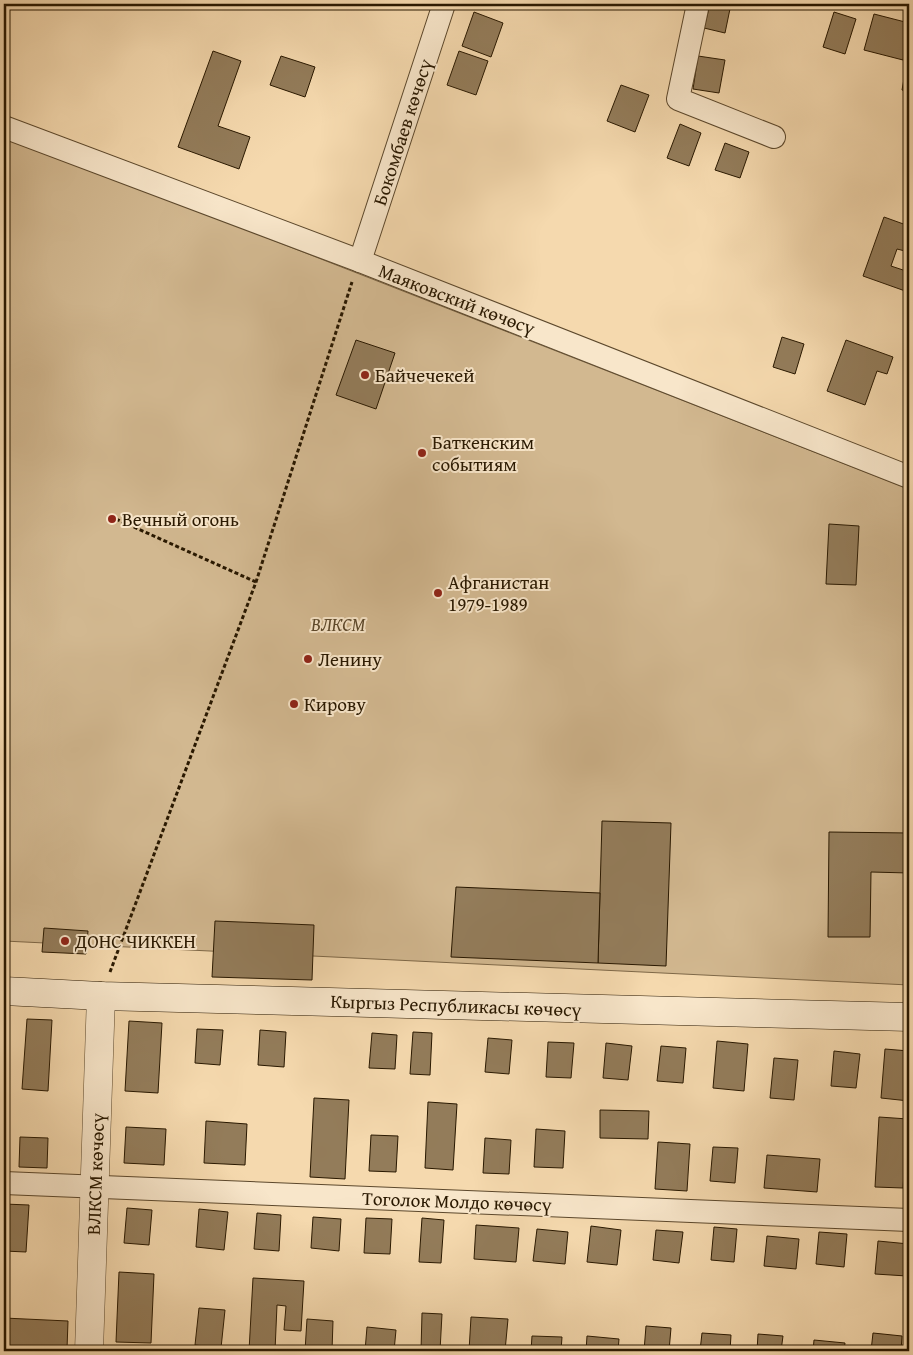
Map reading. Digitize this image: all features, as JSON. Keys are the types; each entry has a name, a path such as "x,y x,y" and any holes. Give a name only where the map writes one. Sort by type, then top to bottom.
{"main road":[{"name":"Кыргыз Республикасы көчөсү","path":"4,991 101,996 909,1017"},
{"name":"ВЛКСМ көчөсү","path":"88,1351 101,996"}],"street":[{"name":"Бокомбаев көчөсү","path":"360,261 444,4"},
{"path":"698,4 678,99 774,137"},
{"name":"Маяковский көчөсү","path":"4,127 360,261 909,477"},
{"name":"Тоголок Молдо көчөсү","path":"4,1183 909,1220"}],"path":[{"path":"101,996 256,582 360,261"},
{"path":"116,519 256,582"}],"green space":[{"name":"ВЛКСМ","path":"4,135 909,489 909,985 4,941"}],"building":[{"path":"710,4 731,4 725,33 704,28"},
{"path":"474,12 503,23 491,57 462,46"},
{"path":"834,12 856,19 845,54 823,47"},
{"path":"874,14 909,23 909,36 903,60 864,50"},
{"path":"213,51 241,61 218,126 250,137 239,169 178,147"},
{"path":"459,51 488,61 476,95 447,85"},
{"path":"909,51 909,92 902,90"},
{"path":"281,56 315,67 305,97 270,85"},
{"path":"698,56 725,60 719,93 693,89"},
{"path":"621,85 649,95 635,132 607,121"},
{"path":"680,124 701,133 689,166 667,158"},
{"path":"725,143 749,152 740,178 715,170"},
{"path":"884,217 909,226 909,240 905,251 897,249 891,266 909,272 908,292 863,276"},
{"path":"782,337 804,344 795,374 773,367"},
{"name":"Байчечекей","path":"356,340 395,353 376,409 336,395"},
{"path":"846,340 893,357 887,374 877,371 865,405 827,391"},
{"path":"829,524 859,526 856,585 826,584"},
{"path":"602,821 671,823 666,966 598,963"},
{"path":"829,832 909,833 909,873 871,872 870,937 828,937"},
{"path":"456,887 600,893 598,963 451,957"},
{"path":"215,921 314,925 312,980 212,977"},
{"name":"ДОНС ЧИККЕН","path":"44,928 88,931 86,954 42,952"},
{"path":"27,1019 52,1020 48,1091 22,1089"},
{"path":"129,1021 162,1023 158,1093 125,1091"},
{"path":"197,1029 223,1030 220,1065 195,1063"},
{"path":"260,1030 286,1032 284,1067 258,1065"},
{"path":"413,1032 432,1033 430,1075 410,1074"},
{"path":"372,1033 397,1035 395,1069 369,1068"},
{"path":"488,1038 512,1040 509,1074 485,1072"},
{"path":"717,1041 748,1044 744,1091 713,1088"},
{"path":"548,1042 574,1043 571,1078 546,1077"},
{"path":"606,1043 632,1046 628,1080 603,1078"},
{"path":"661,1046 686,1048 683,1083 657,1081"},
{"path":"885,1049 909,1051 909,1101 881,1098"},
{"path":"834,1051 860,1054 856,1088 831,1086"},
{"path":"774,1058 798,1060 794,1100 770,1098"},
{"path":"314,1098 349,1100 345,1179 310,1177"},
{"path":"428,1102 457,1104 453,1170 425,1168"},
{"path":"600,1110 649,1111 648,1139 600,1138"},
{"path":"879,1117 908,1119 903,1188 875,1187"},
{"path":"206,1121 247,1124 245,1165 204,1163"},
{"path":"126,1127 166,1129 164,1165 124,1163"},
{"path":"536,1129 565,1131 563,1168 534,1167"},
{"path":"371,1135 398,1136 396,1172 369,1171"},
{"path":"20,1137 48,1138 47,1168 19,1167"},
{"path":"485,1138 511,1140 509,1174 483,1173"},
{"path":"658,1142 690,1144 687,1191 655,1189"},
{"path":"713,1147 738,1148 735,1183 710,1181"},
{"path":"767,1155 820,1159 817,1192 764,1188"},
{"path":"4,1204 29,1205 26,1252 4,1251"},
{"path":"127,1208 152,1210 149,1245 124,1243"},
{"path":"199,1209 228,1212 224,1250 196,1247"},
{"path":"257,1213 281,1215 279,1251 254,1249"},
{"path":"313,1217 341,1219 339,1251 311,1248"},
{"path":"366,1218 392,1219 390,1254 364,1253"},
{"path":"422,1218 444,1220 441,1263 419,1262"},
{"path":"476,1225 519,1228 516,1262 474,1259"},
{"path":"591,1226 621,1230 617,1265 587,1262"},
{"path":"714,1227 737,1229 734,1262 711,1260"},
{"path":"537,1229 568,1232 565,1264 533,1261"},
{"path":"656,1230 683,1232 679,1263 653,1260"},
{"path":"819,1232 847,1234 844,1267 816,1264"},
{"path":"767,1236 799,1239 796,1269 764,1266"},
{"path":"878,1241 909,1244 907,1276 875,1274"},
{"path":"119,1272 154,1274 151,1343 116,1342"},
{"path":"253,1278 304,1281 301,1331 284,1330 286,1306 277,1305 275,1351 249,1351"},
{"path":"199,1308 225,1310 221,1348 195,1345"},
{"path":"422,1313 442,1314 440,1351 421,1351"},
{"path":"471,1317 508,1319 505,1351 469,1351"},
{"path":"4,1318 68,1321 67,1349 4,1346"},
{"path":"307,1319 333,1321 332,1351 305,1351"},
{"path":"646,1326 671,1328 669,1351 644,1351"},
{"path":"367,1327 396,1330 394,1351 365,1351"},
{"path":"702,1333 731,1335 730,1351 700,1351"},
{"path":"873,1333 902,1336 901,1351 871,1351"},
{"path":"758,1334 783,1336 781,1351 757,1351"},
{"path":"532,1336 562,1337 561,1351 531,1351"},
{"path":"587,1336 619,1339 618,1351 586,1351"},
{"path":"814,1340 845,1343 844,1351 813,1351"}],"place":[{"name":"Байчечекей","path":"365,375"},
{"name":"Баткенским событиям","path":"422,453"},
{"name":"Вечный огонь","path":"112,519"},
{"name":"Афганистан 1979-1989","path":"438,593"},
{"name":"Ленину","path":"308,659"},
{"name":"Кирову","path":"294,704"},
{"name":"ДОНС ЧИККЕН","path":"65,941"}]}
